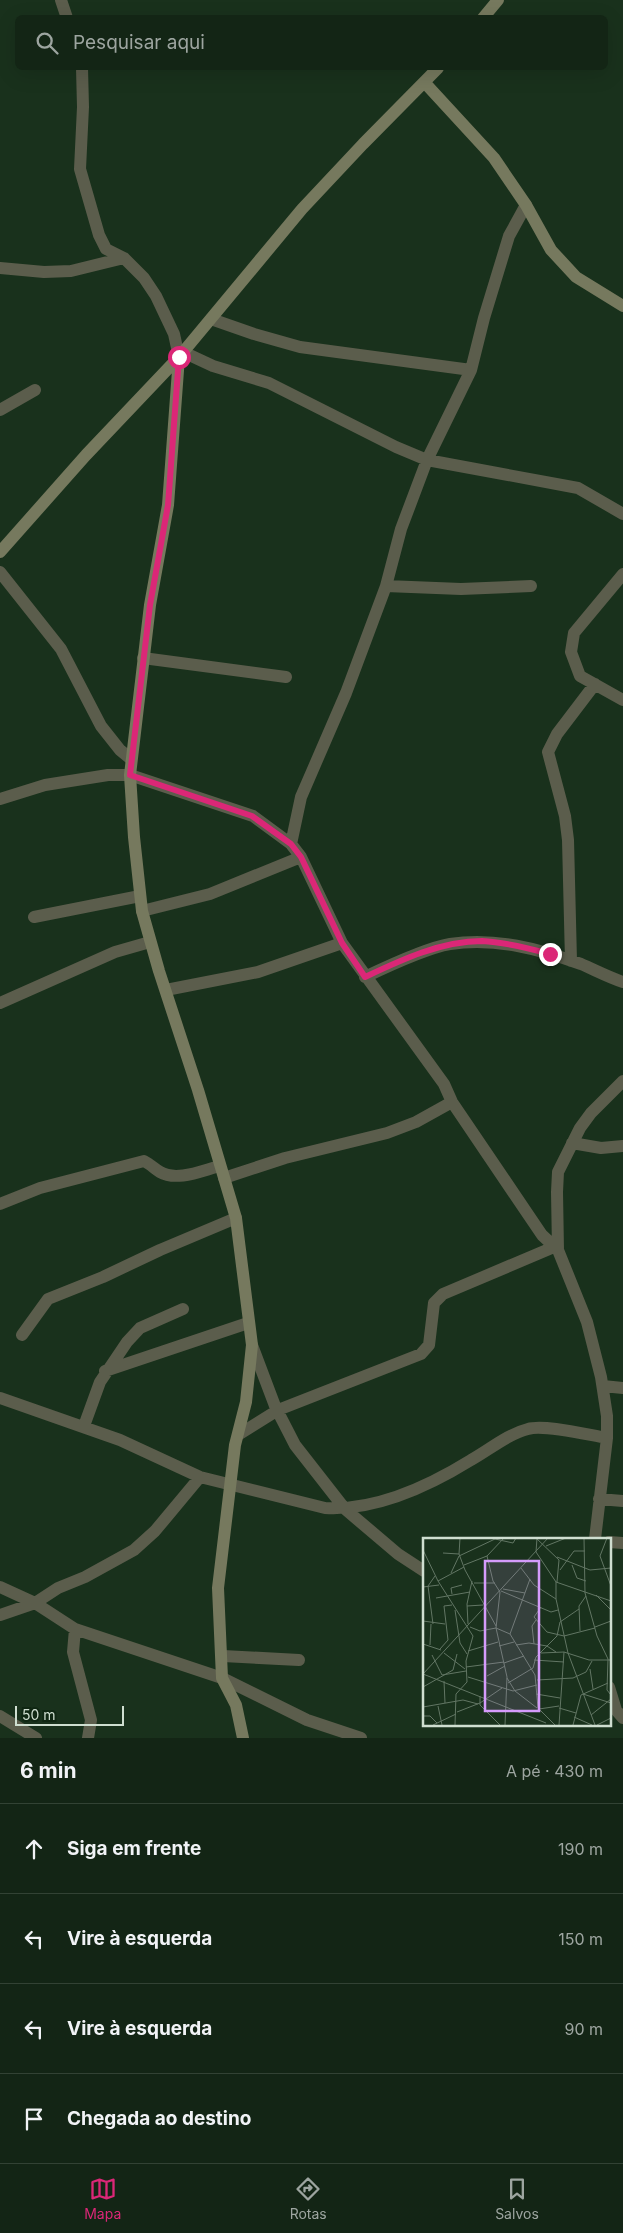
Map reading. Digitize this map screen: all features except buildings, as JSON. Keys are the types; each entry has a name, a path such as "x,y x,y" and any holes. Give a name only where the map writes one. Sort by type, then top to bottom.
{"street":[{"path":"61,0 66,15"},
{"path":"486,15 498,0"},
{"path":"82,70 83,107 80,169 99,235 106,249 124,258 144,278 156,296 174,334 181,355 168,505 150,605 131,759 130,775 142,911 236,1218 252,1345 278,1410 295,1445 346,1509 398,1554 423,1570"},
{"path":"0,552 86,455 181,355 302,209 436,70"},
{"path":"425,83 494,158 526,205 551,250 576,277 623,306"},
{"path":"291,844 301,797 346,693 386,586 402,529 427,460 472,370 484,318 508,236 526,205"},
{"path":"0,268 44,272 71,271 124,258"},
{"path":"211,319 300,347 472,370"},
{"path":"181,355 269,383 396,447 427,460 578,488 623,514"},
{"path":"0,410 35,390"},
{"path":"0,572 61,648 101,726 120,750 131,759"},
{"path":"623,574 574,633 571,652 580,676 623,700"},
{"path":"386,586 462,589 532,586"},
{"path":"143,658 286,678"},
{"path":"571,961 568,840 565,816 548,752 557,734 595,684"},
{"path":"0,800 45,785 108,775 130,775 252,816 291,844 301,857 342,943 365,977 404,1026 444,1084 452,1102 542,1235 556,1248"},
{"path":"142,911 210,894 301,857"},
{"path":"34,917 140,896"},
{"path":"365,977 393,964 449,944 482,941 517,946 571,961 623,982"},
{"path":"0,1003 115,952 150,942"},
{"path":"166,990 258,972 342,943"},
{"path":"596,1538 607,1438 607,1416 587,1322 556,1248 558,1172 572,1143 591,1112 623,1081"},
{"path":"224,1178 286,1158 387,1134 416,1122 452,1102"},
{"path":"572,1143 601,1148 623,1146"},
{"path":"0,1204 40,1188 132,1163 144,1161 162,1173 172,1175 183,1175 220,1166"},
{"path":"22,1334 48,1299 103,1277 160,1250 236,1218"},
{"path":"238,1435 278,1410 421,1354 429,1345 434,1303 443,1294 556,1248"},
{"path":"84,1426 105,1371 140,1328 183,1309"},
{"path":"105,1371 248,1323"},
{"path":"243,1738 236,1704 222,1678 223,1656 218,1588 222,1541 238,1435 246,1402 252,1345"},
{"path":"602,1386 623,1388"},
{"path":"0,1398 84,1426 200,1477 309,1505 346,1509 402,1494 466,1464 515,1434 528,1429 542,1428 607,1438"},
{"path":"0,1615 35,1603 58,1588 85,1578 134,1550 155,1531 200,1477"},
{"path":"599,1499 623,1501"},
{"path":"610,1542 623,1543"},
{"path":"0,1587 35,1603 75,1629 222,1678 307,1720 361,1738"},
{"path":"75,1629 73,1652 91,1720 88,1738"},
{"path":"223,1656 299,1660"},
{"path":"610,1690 616,1711"},
{"path":"0,1716 36,1738"}],"route":[{"path":"179,357 168,505 150,605 136,711 130,775 252,816 291,844 301,857 342,943 365,977 393,964 449,944 482,941 517,946 550,954"}]}
